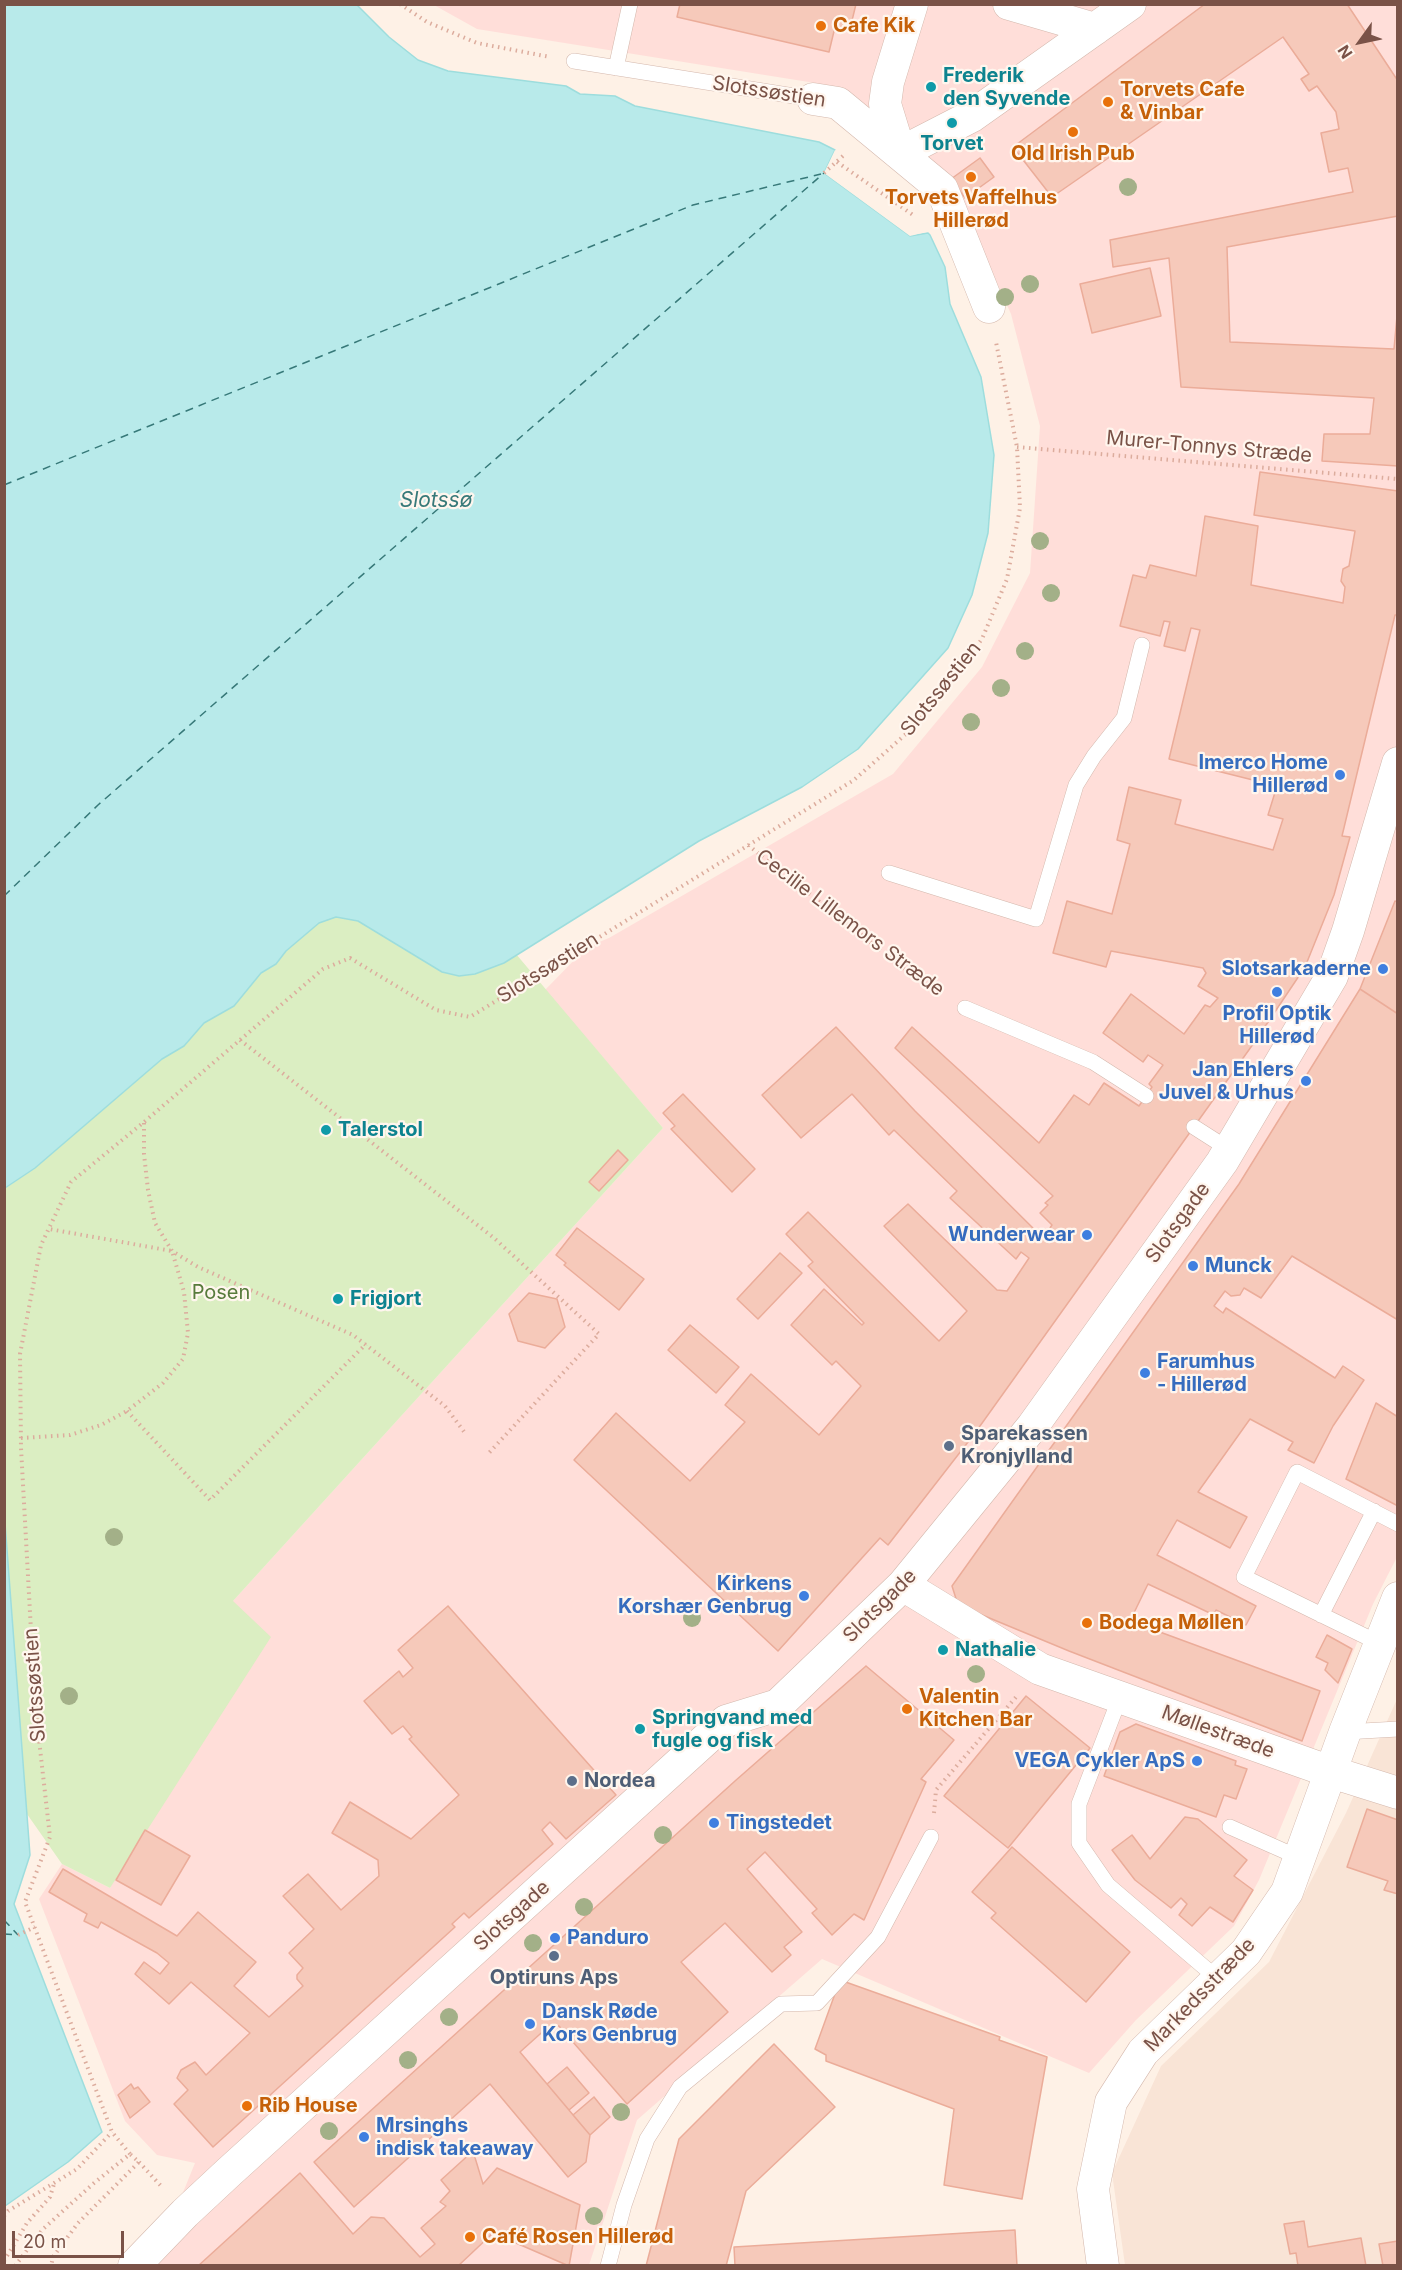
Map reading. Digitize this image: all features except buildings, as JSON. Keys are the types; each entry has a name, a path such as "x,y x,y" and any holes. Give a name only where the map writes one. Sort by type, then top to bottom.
{"street":[{"path":"912,4 888,82 885,104 900,153 972,116 1130,4"},
{"path":"1009,4 1095,29"},
{"name":"Slotssøstien","path":"813,99 838,103 942,189 989,307"},
{"name":"Slotsgade","path":"134,2265 222,2179 726,1721 778,1705 903,1585 1032,1427 1230,1150 1332,976 1348,931 1398,763"},
{"name":"Møllestræde","path":"903,1585 1040,1669 1331,1772 1398,1793"},
{"name":"Markedsstræde","path":"1103,2265 1093,2188 1111,2102 1143,2052 1246,1952 1287,1893 1345,1732 1398,1598"}],"lane":[{"path":"616,68 630,4"},
{"name":"Slotssøstien","path":"574,61 813,99"},
{"path":"889,873 1036,919 1076,785 1094,756 1124,718 1142,645"},
{"name":"Cecilie Lillemors Stræde","path":"964,1008 1093,1062 1146,1096"},
{"path":"1194,1127 1230,1150"},
{"path":"1379,1643 1244,1577 1297,1472 1398,1524"},
{"path":"1320,1615 1374,1512"},
{"path":"1120,1697 1079,1803 1079,1843 1108,1885 1218,1979"},
{"path":"1345,1732 1394,1727 1398,1729"},
{"path":"1230,1827 1300,1858"},
{"path":"608,2265 624,2205 647,2139 680,2087 781,2004 817,2003 878,1937 931,1837"}],"path":[{"path":"400,4 427,22 477,43 574,61"},
{"name":"Slotssøstien","path":"147,2172 112,2132 25,1902 50,1837 35,1704 21,1438 20,1354 41,1245 71,1182 323,969 350,958 436,1010 470,1017 854,780 914,727 982,639 1007,579 1020,508 1017,447 989,307"},
{"name":"Murer-Tonnys Stræde","path":"1017,447 1398,479"},
{"name":"Cecilie Lillemors Stræde","path":"748,845 908,972 964,1008"},
{"path":"240,1040 494,1238 599,1334 487,1455"},
{"path":"21,1438 70,1436 101,1425 127,1411 163,1383 183,1359 188,1333 184,1292 172,1251 155,1223 144,1154 144,1122"},
{"path":"49,1229 172,1251 198,1266 353,1335 445,1406 465,1433"},
{"path":"127,1411 210,1500 366,1344"},
{"path":"936,1790 1040,1669"},
{"path":"18,1935 35,1927"},
{"path":"4,2216 8,2211 77,2169 112,2132"},
{"path":"15,2265 43,2229 129,2154"},
{"path":"51,2265 53,2257 78,2223 139,2162"},
{"path":"4,2260 27,2223 50,2197 54,2184"}],"shaded area":[{"path":"434,5 1397,5 1397,1557 1373,1604 1259,1880 1234,1926 1136,2020 1089,2073 822,1959 637,2120 589,2265 153,2266 195,2163 157,2155 125,2121 39,1899 62,1864 110,1888 232,1602 663,1128 545,990 587,947 609,938 893,774 982,667 1030,573 1040,426 1011,314 949,177 815,83 477,29"},
{"path":"1397,1699 1397,2265 1125,2265 1112,2173 1161,2066 1269,1962 1346,1813"}],"green space":[{"name":"Posen","path":"336,917 358,921 442,972 475,974 504,963 516,954 663,1128 233,1601 271,1637 110,1888 62,1864 27,1814 4,1523 4,1189 35,1168 162,1059 184,1046 204,1023 234,1006 261,973 276,964 286,951 319,923"}],"water":[{"name":"Slotssø","path":"5,5 357,5 389,37 418,60 448,71 566,86 580,94 615,96 635,106 819,142 835,150 824,173 910,236 928,233 930,235 945,267 950,304 981,377 994,455 988,533 972,595 948,648 858,749 802,787 699,841 504,963 475,974 459,976 442,972 358,921 336,917 319,923 286,951 276,964 261,973 234,1006 204,1023 184,1046 162,1059 35,1168 5,1188"},
{"path":"5,1523 30,1855 14,1904 102,2132 68,2162 5,2206"}],"pier":[{"path":"835,150 837,151 827,172 911,233 930,231 910,236 824,173"}],"ferry route":[{"path":"4,896 98,805 824,173"},
{"path":"4,485 693,205 821,174"},
{"path":"4,1920 18,1935"},
{"path":"4,1934 17,1935"}],"place":[{"name":"Cafe Kik","path":"821,26"},
{"name":"Frederik den Syvende","path":"931,87"},
{"name":"Torvets Cafe & Vinbar","path":"1108,102"},
{"name":"Torvet","path":"952,123"},
{"name":"Old Irish Pub","path":"1073,132"},
{"name":"Torvets Vaffelhus Hillerød","path":"971,177"},
{"name":"Imerco Home Hillerød","path":"1340,775"},
{"name":"Slotsarkaderne","path":"1383,969"},
{"name":"Profil Optik Hillerød","path":"1277,992"},
{"name":"Jan Ehlers Juvel & Urhus","path":"1306,1081"},
{"name":"Talerstol","path":"326,1130"},
{"name":"Wunderwear","path":"1087,1235"},
{"name":"Munck","path":"1193,1266"},
{"name":"Frigjort","path":"338,1299"},
{"name":"Farumhus - Hillerød","path":"1145,1373"},
{"name":"Sparekassen Kronjylland","path":"949,1446"},
{"name":"Kirkens Korshær Genbrug","path":"804,1596"},
{"name":"Bodega Møllen","path":"1087,1623"},
{"name":"Nathalie","path":"943,1650"},
{"name":"Valentin Kitchen Bar","path":"907,1709"},
{"name":"Springvand med fugle og fisk","path":"640,1729"},
{"name":"VEGA Cykler ApS","path":"1197,1761"},
{"name":"Nordea","path":"572,1781"},
{"name":"Tingstedet","path":"714,1823"},
{"name":"Panduro","path":"555,1938"},
{"name":"Optiruns Aps","path":"554,1956"},
{"name":"Dansk Røde Kors Genbrug","path":"530,2024"},
{"name":"Rib House","path":"247,2106"},
{"name":"Mrsinghs indisk takeaway","path":"364,2137"},
{"name":"Café Rosen Hillerød","path":"470,2237"}]}
